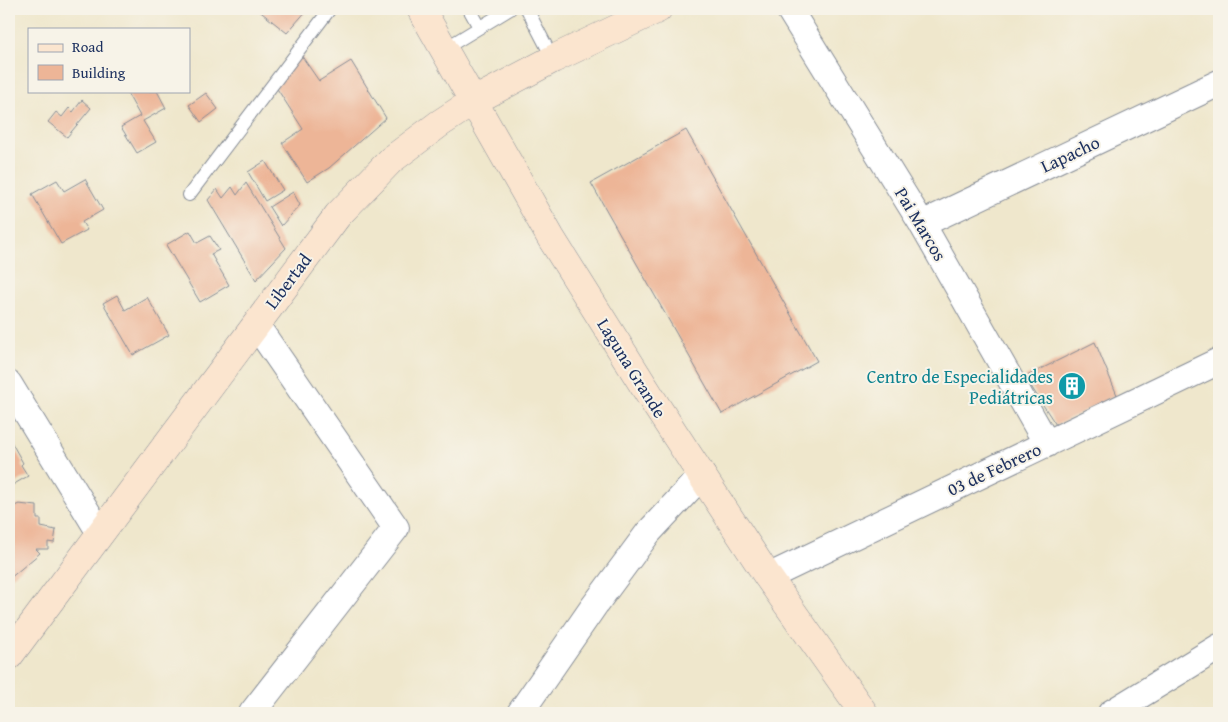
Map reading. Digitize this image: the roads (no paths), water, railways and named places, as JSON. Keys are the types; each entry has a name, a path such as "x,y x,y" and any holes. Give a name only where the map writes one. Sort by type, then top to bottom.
{"main road":[{"name":"Laguna Grande","path":"421,9 551,238 657,407 768,576 864,713"},
{"name":"Libertad","path":"9,656 338,215 391,160 439,124 474,101 553,58 658,9"}],"street":[{"name":"Pai Marcos","path":"789,9 922,224 1046,444"},
{"name":"Lapacho","path":"922,224 1219,83"},
{"path":"252,713 396,528 256,324"},
{"name":"03 de Febrero","path":"768,576 1219,361"},
{"path":"9,384 100,533"},
{"path":"520,713 594,606 648,533 702,475"},
{"path":"1112,713 1219,647"}],"lane":[{"path":"189,195 330,9"},
{"path":"469,9 480,27"},
{"path":"444,49 510,9"},
{"path":"526,9 553,58"}],"place":[{"name":"Centro de Especialidades Pediátricas","path":"1072,386"}]}
